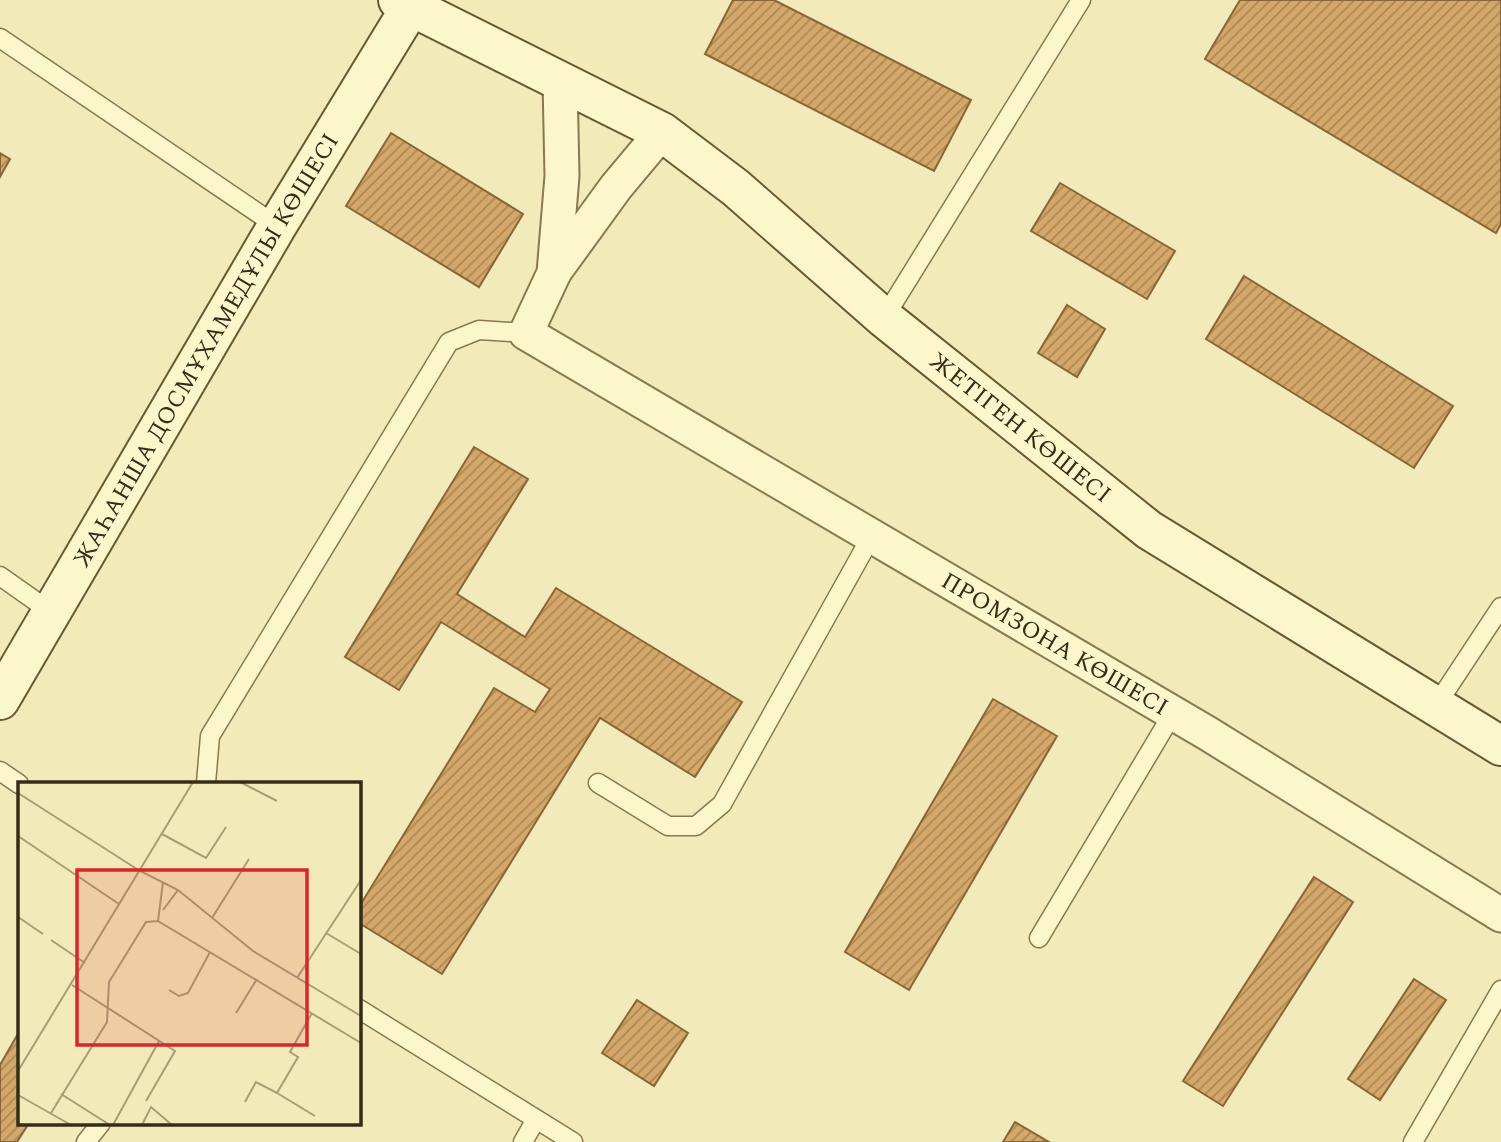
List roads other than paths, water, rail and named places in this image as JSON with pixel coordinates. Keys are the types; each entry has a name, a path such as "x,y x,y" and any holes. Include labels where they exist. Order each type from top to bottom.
{"street":[{"name":"ЖЕТІГЕН КӨШЕСІ","path":"408,3 662,132 736,188 884,318 1149,530 1435,708 1501,746"},
{"name":"ЖАҺАНША ДОСМҰХАМЕДҰЛЫ КӨШЕСІ","path":"0,700 408,3"},
{"path":"554,273 562,176 560,81"},
{"path":"526,333 554,273 616,187 662,132"},
{"name":"ПРОМЗОНА КӨШЕСІ","path":"526,333 1172,713 1501,915"}],"lane":[{"path":"884,318 1081,0"},
{"path":"0,38 277,226"},
{"path":"206,782 210,736 449,342 479,330 526,333"},
{"path":"598,783 668,826 696,826 722,804 871,537"},
{"path":"0,576 51,612"},
{"path":"1435,708 1501,607"},
{"path":"1039,938 1172,713"},
{"path":"0,771 18,783"},
{"path":"1413,1142 1501,990"},
{"path":"360,1010 573,1142"},
{"path":"523,1142 536,1121"},
{"path":"86,1142 100,1124"}]}
